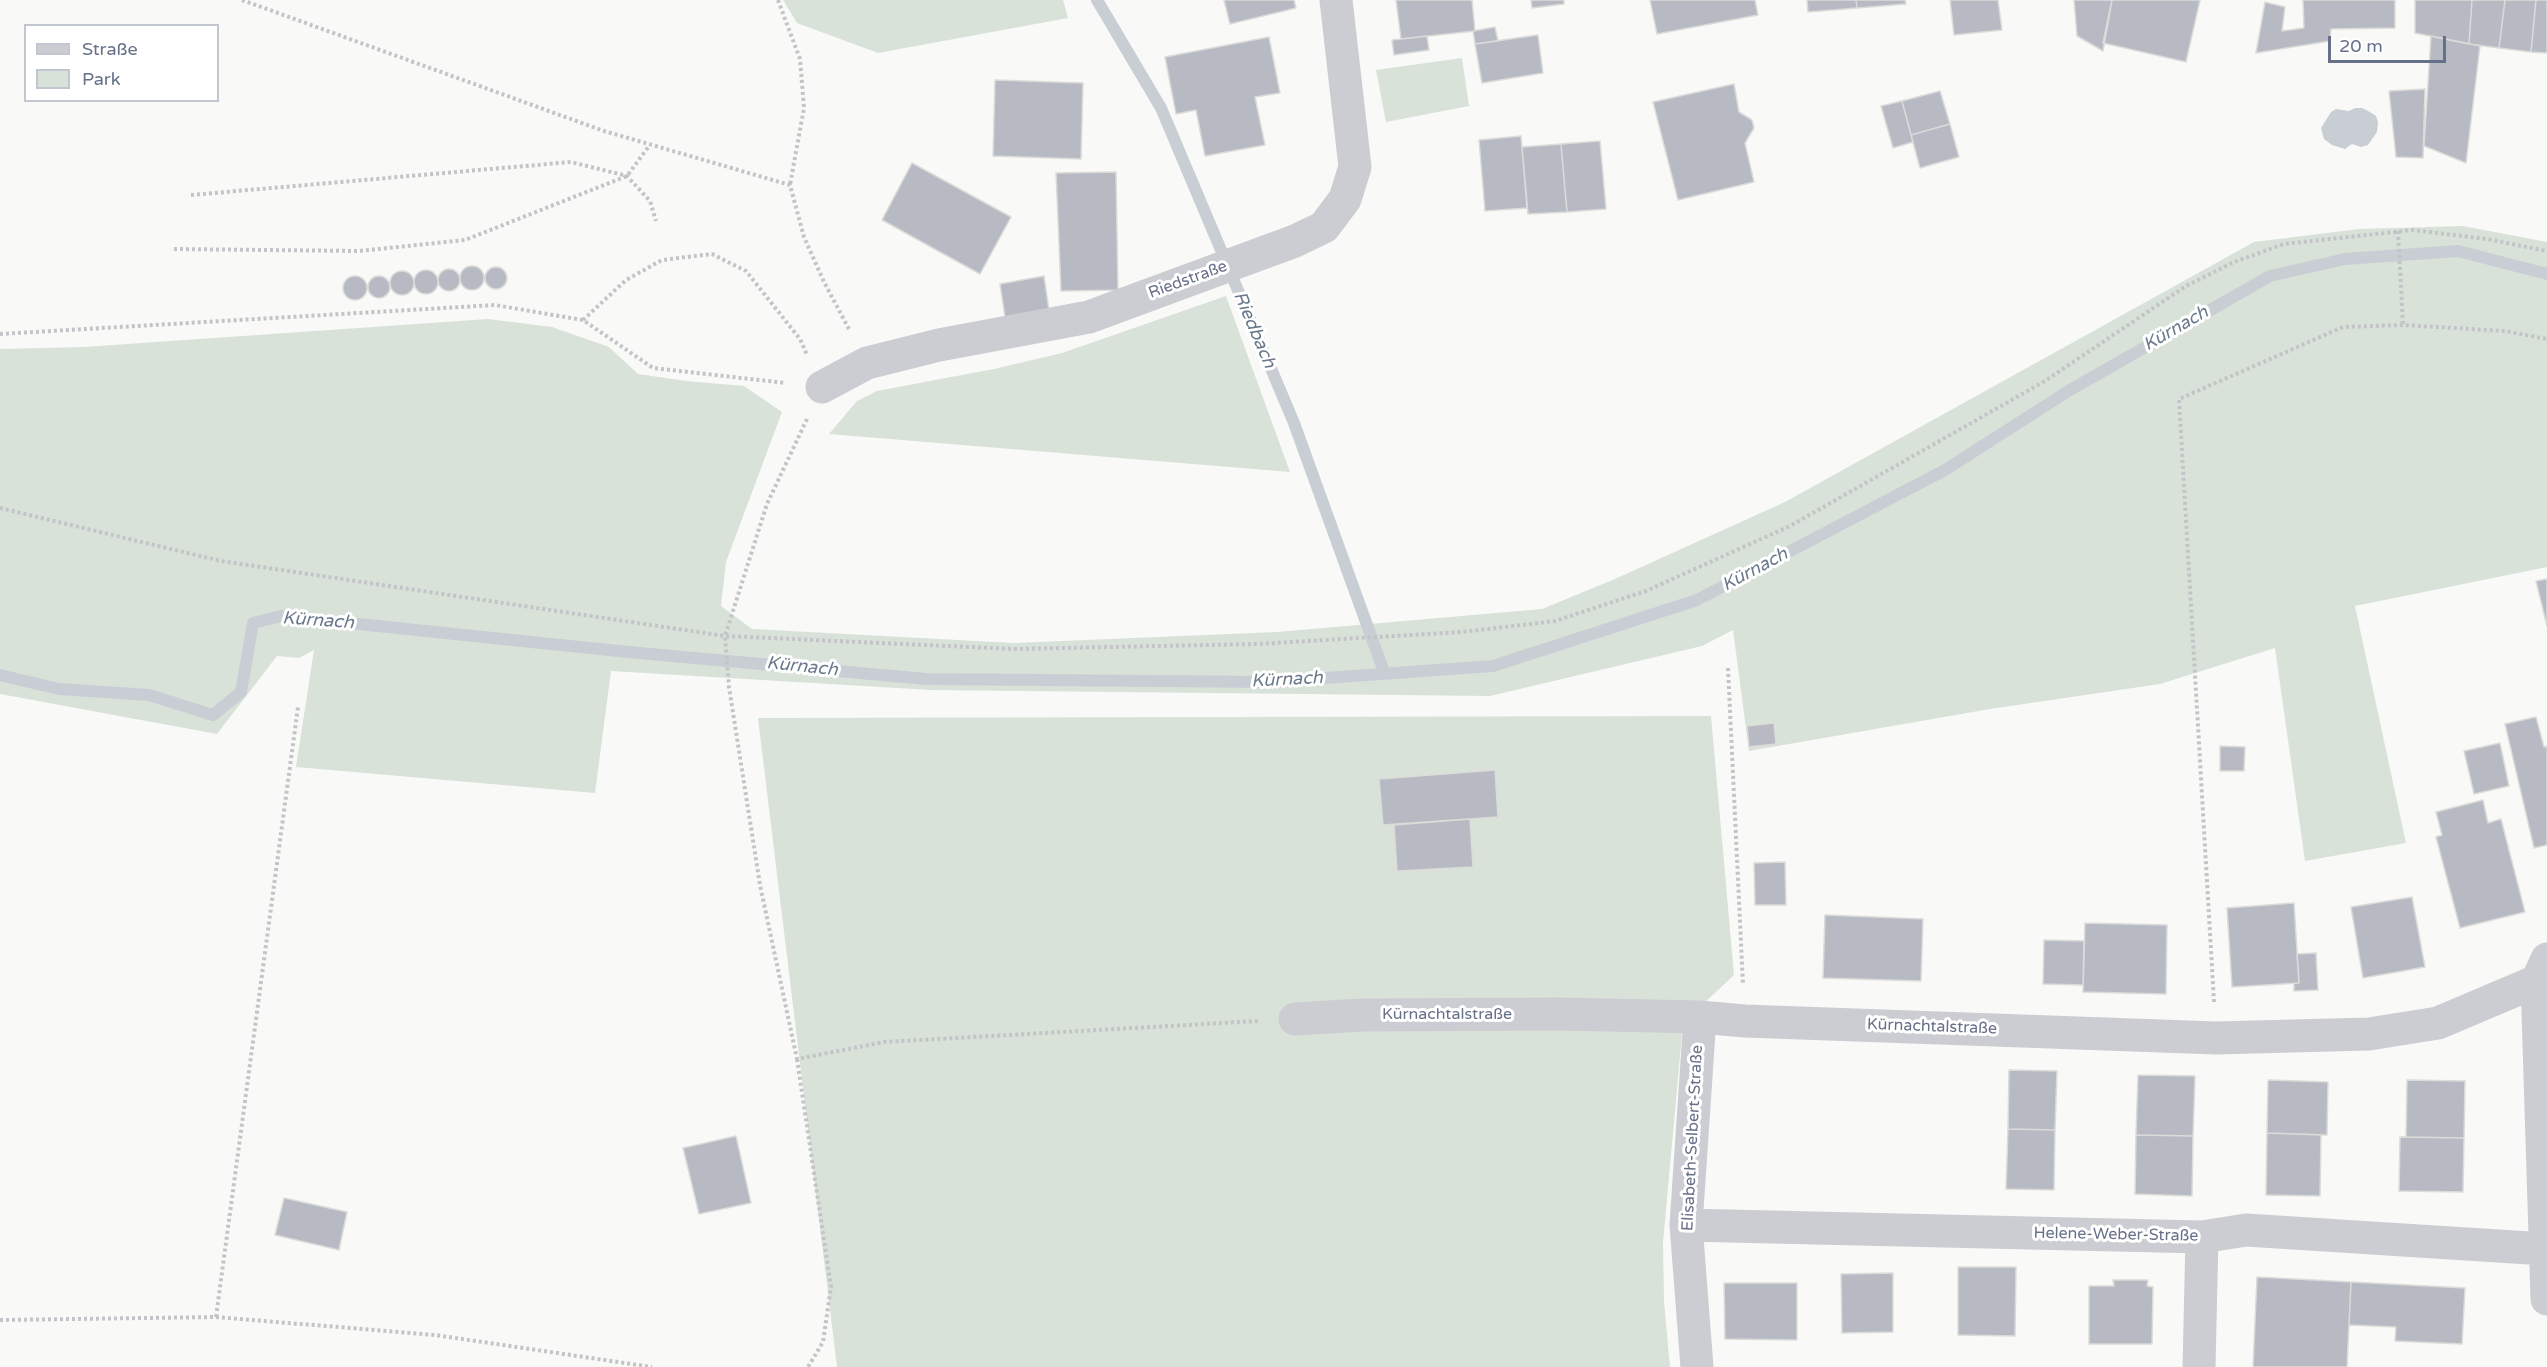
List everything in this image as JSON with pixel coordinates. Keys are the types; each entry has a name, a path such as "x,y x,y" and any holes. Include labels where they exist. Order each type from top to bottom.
{"street":[{"name":"Riedstraße","path":"822,387 867,363 939,345 1089,316 1295,242 1324,227 1345,199 1355,167 1336,0"},
{"name":"Kürnachtalstraße","path":"1295,1018 1362,1015 1700,1017 1745,1021 2216,1038 2369,1034 2438,1023 2542,970"},
{"path":"2542,970 2547,1299"},
{"name":"Elisabeth-Selbert-Straße","path":"1697,1367 1686,1225 1700,1017"},
{"name":"Helene-Weber-Straße","path":"1686,1225 2202,1237 2246,1230 2545,1249"},
{"path":"2199,1367 2202,1237"}],"path":[{"path":"242,0 532,107 649,146 790,186"},
{"path":"778,0 801,59 804,108 790,186 804,237 824,282 867,363"},
{"path":"174,249 359,251 465,240 627,176 649,146"},
{"path":"191,195 571,162 627,176 650,201 656,221"},
{"path":"0,508 221,561 724,636 1014,649 1257,644 1462,632 1555,621 1646,591 1800,520 2045,381 2186,286 2234,262 2284,244 2413,230 2487,239 2547,251"},
{"path":"2397,231 2403,325"},
{"path":"583,320 626,280 662,260 712,254 746,271 800,339 822,387 767,504 724,636 729,687 760,885 797,1059 831,1287 823,1342 808,1367"},
{"path":"0,334 495,305 583,320 653,368 822,387"},
{"path":"2216,1038 2179,399 2343,327 2403,325 2505,331 2547,339"},
{"path":"1728,668 1745,1021"},
{"path":"216,1317 298,707"},
{"path":"797,1059 884,1042 1295,1018"},
{"path":"0,1320 216,1317 435,1335 652,1367"}],"green space":[{"path":"783,0 1063,0 1068,18 878,53 797,23"},
{"path":"1462,58 1469,106 1386,122 1376,70"},
{"path":"2463,226 2547,242 2547,567 2355,606 2406,843 2305,861 2275,648 2160,684 1990,709 1749,751 1733,630 1702,646 1490,696 931,690 611,671 595,793 296,767 314,650 299,658 277,656 217,734 0,694 0,349 84,347 488,319 552,327 609,347 638,374 744,386 782,412 726,562 721,606 752,629 1014,643 1277,632 1542,609 1615,579 1785,502 2254,242 2359,229"},
{"path":"1226,296 1290,472 829,434 857,401 877,391 994,369 1062,353"},
{"path":"1711,716 1734,975 1683,1023 1663,1243 1664,1301 1670,1367 837,1367 758,718"}],"shaded area":[{"path":"2362,108 2376,116 2377,132 2368,145 2361,147 2352,144 2345,149 2332,145 2324,139 2321,128 2331,112 2336,109 2349,111"}],"building":[{"path":"1224,0 1294,0 1296,8 1230,24"},
{"path":"1396,0 1472,0 1475,31 1401,39"},
{"path":"1531,0 1564,0 1564,4 1532,8"},
{"path":"1650,0 1755,0 1758,15 1657,34"},
{"path":"1807,0 1856,0 1857,8 1808,12"},
{"path":"1856,0 1905,0 1906,4 1857,8"},
{"path":"1950,0 1998,0 2002,30 1954,35"},
{"path":"2074,0 2112,0 2103,51 2077,36"},
{"path":"2112,0 2200,0 2186,62 2103,43"},
{"path":"2303,0 2395,0 2395,28 2331,29 2330,41 2256,53 2265,2 2285,7 2282,31 2304,28"},
{"path":"2415,0 2472,0 2469,44 2415,33"},
{"path":"2472,0 2505,0 2499,48 2469,44"},
{"path":"2505,0 2536,0 2531,52 2499,48"},
{"path":"2536,0 2547,0 2547,53 2531,52"},
{"path":"1495,27 1498,41 1475,44 1473,31"},
{"path":"1538,35 1543,73 1482,83 1475,44"},
{"path":"1427,36 1429,50 1394,55 1392,40"},
{"path":"2431,36 2480,46 2466,163 2424,146"},
{"path":"1269,37 1280,93 1255,97 1265,145 1205,156 1196,110 1176,114 1165,57"},
{"path":"995,80 1083,83 1081,159 993,156"},
{"path":"1734,84 1739,112 1752,120 1754,128 1745,143 1754,182 1678,200 1653,102"},
{"path":"2425,89 2423,158 2396,157 2389,91"},
{"path":"1940,91 1950,124 1911,135 1902,101"},
{"path":"1902,101 1913,142 1893,148 1881,106"},
{"path":"1950,124 1959,157 1920,168 1911,135"},
{"path":"1521,136 1527,208 1485,211 1479,140"},
{"path":"1600,141 1606,209 1567,212 1561,144"},
{"path":"1561,144 1567,212 1528,214 1522,147"},
{"path":"912,163 1011,217 980,274 882,220"},
{"path":"1116,172 1118,290 1061,291 1056,173"},
{"path":"472,266 480,270 484,278 480,286 472,290 464,286 460,278 464,270"},
{"path":"492,267 500,267 507,274 507,282 500,289 492,289 485,282 485,274"},
{"path":"445,269 453,269 460,276 460,284 453,291 445,291 438,284 438,276"},
{"path":"426,270 434,274 438,282 434,290 426,294 418,290 414,282 418,274"},
{"path":"402,271 410,275 414,283 410,291 402,295 394,291 390,283 394,275"},
{"path":"355,276 363,280 367,288 363,296 355,300 347,296 343,288 347,280"},
{"path":"375,276 383,276 390,283 390,291 383,298 375,298 368,291 368,283"},
{"path":"1044,276 1049,310 1005,317 1000,284"},
{"path":"2547,579 2547,626 2536,581"},
{"path":"2536,717 2544,747 2547,746 2547,845 2534,848 2505,724"},
{"path":"1774,723 1776,744 1749,747 1747,726"},
{"path":"2500,743 2509,786 2474,794 2464,751"},
{"path":"2220,746 2245,747 2244,771 2220,771"},
{"path":"1495,770 1498,817 1383,825 1379,779"},
{"path":"2483,800 2488,823 2501,819 2525,912 2460,928 2436,837 2442,835 2436,812"},
{"path":"1470,819 1473,867 1397,871 1394,825"},
{"path":"1785,862 1786,905 1755,905 1754,863"},
{"path":"2412,897 2425,967 2363,978 2351,907"},
{"path":"2294,903 2299,983 2232,987 2227,908"},
{"path":"1825,915 1923,919 1921,981 1823,978"},
{"path":"2085,923 2167,925 2166,994 2083,992"},
{"path":"2044,940 2084,941 2083,985 2043,984"},
{"path":"2316,953 2318,990 2294,991 2294,983 2299,983 2297,954"},
{"path":"2009,1070 2057,1071 2055,1130 2008,1129"},
{"path":"2138,1075 2195,1076 2193,1136 2136,1135"},
{"path":"2268,1080 2328,1082 2327,1135 2267,1133"},
{"path":"2407,1080 2465,1081 2464,1138 2406,1137"},
{"path":"2008,1129 2055,1130 2054,1190 2006,1189"},
{"path":"2267,1133 2321,1135 2320,1196 2266,1195"},
{"path":"2136,1135 2193,1136 2192,1196 2135,1194"},
{"path":"736,1136 751,1203 699,1214 683,1148"},
{"path":"2400,1137 2464,1138 2463,1192 2399,1191"},
{"path":"284,1198 347,1212 339,1250 275,1235"},
{"path":"1958,1267 2016,1267 2015,1336 1958,1335"},
{"path":"1893,1273 1893,1332 1842,1333 1841,1274"},
{"path":"2257,1277 2351,1282 2347,1367 2253,1367"},
{"path":"2113,1280 2148,1280 2147,1286 2153,1287 2152,1344 2089,1344 2089,1286 2114,1286"},
{"path":"2351,1282 2465,1288 2462,1344 2395,1341 2396,1327 2349,1325"},
{"path":"1724,1283 1797,1283 1797,1340 1725,1339"}],"waterway":[{"name":"Riedbach","path":"1097,0 1161,108 1294,423 1384,672"},
{"name":"Kürnach","path":"0,675 59,689 149,695 213,715 241,692 253,623 281,616 628,652 926,679 1269,682 1493,666 1697,600 1945,470 2070,390 2270,276 2345,259 2458,251 2547,274"}]}
